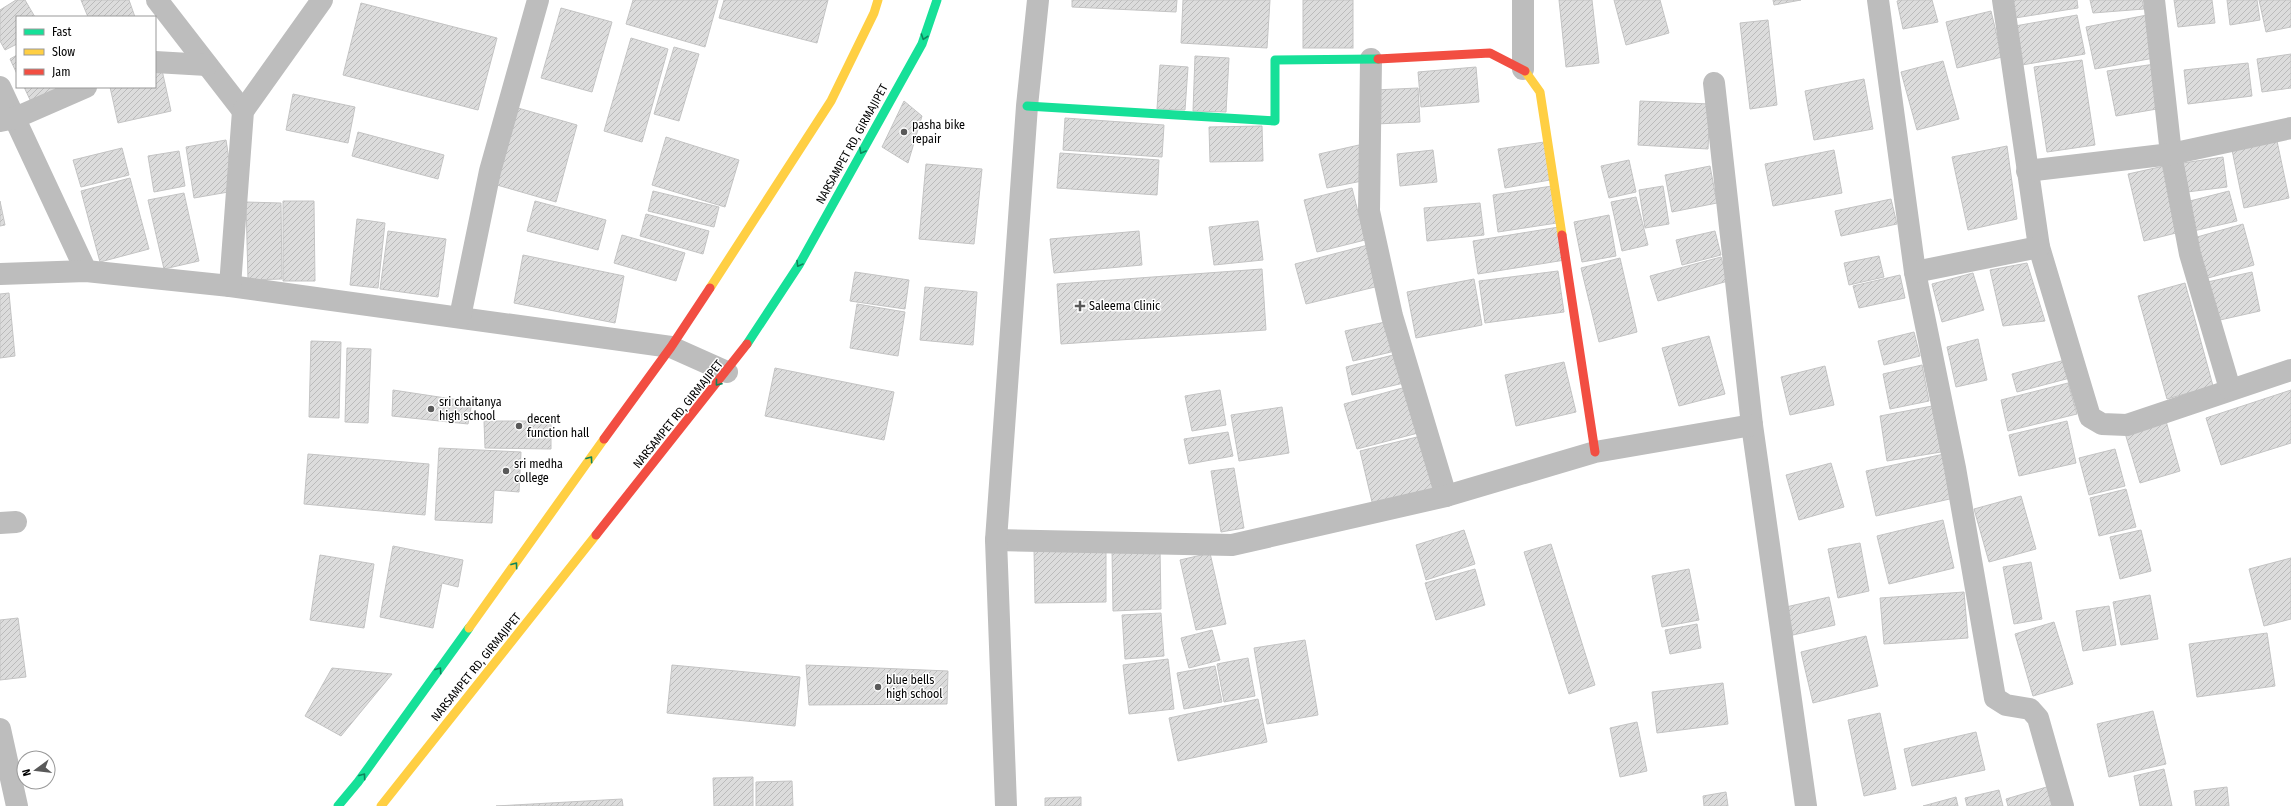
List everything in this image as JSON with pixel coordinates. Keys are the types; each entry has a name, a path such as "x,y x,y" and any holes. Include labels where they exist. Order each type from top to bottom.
{"main road":[{"name":"NARSAMPET RD, GIRMAJIPET","path":"338,806 358,782 671,346 831,101 874,13 878,0"},
{"name":"NARSAMPET RD, GIRMAJIPET","path":"381,806 727,372 803,258 922,44 937,0"},
{"path":"1027,106 1275,121 1275,60 1371,59 1490,53 1522,69 1540,92 1595,452"}],"street":[{"path":"157,0 243,111"},
{"path":"230,286 243,111 322,0"},
{"path":"460,318 490,171 538,0"},
{"path":"1006,806 996,540 1027,106 1038,0"},
{"path":"1522,69 1523,0"},
{"path":"1878,0 1915,272 1956,468 1995,698 2006,705 2030,709 2038,718 2063,806"},
{"path":"2002,0 2039,247 2090,417 2102,424 2127,425 2230,389 2291,370"},
{"path":"2154,0 2171,154 2190,254 2230,389"},
{"path":"1371,59 1369,211 1392,316 1446,496"},
{"path":"156,62 207,64"},
{"path":"1714,83 1752,425 1806,806"},
{"path":"0,87 7,120 86,271"},
{"path":"7,120 84,88"},
{"path":"2027,171 2171,154 2291,128"},
{"path":"1915,272 2039,247"},
{"path":"0,274 86,271 230,286 671,346 727,372"},
{"path":"996,540 1232,544 1446,496 1595,452 1752,425"},
{"path":"0,729 16,806"}],"building":[{"path":"16,0 25,0 34,16 16,16 16,44 5,50 0,41 0,10"},
{"path":"81,0 129,0 135,16 88,16"},
{"path":"633,0 718,0 705,47 626,24"},
{"path":"724,0 828,0 817,43 719,18"},
{"path":"1072,0 1177,0 1176,12 1072,7"},
{"path":"1183,0 1270,0 1267,48 1181,43"},
{"path":"1303,0 1353,0 1353,48 1303,48"},
{"path":"1559,0 1592,0 1599,63 1566,67"},
{"path":"1614,0 1660,0 1669,33 1626,45"},
{"path":"1773,0 1801,0 1774,5"},
{"path":"1932,0 1938,22 1903,29 1897,1"},
{"path":"2012,0 2077,0 2078,8 2015,18"},
{"path":"2090,0 2142,0 2144,9 2093,13"},
{"path":"2174,0 2212,0 2215,23 2178,27"},
{"path":"2227,0 2257,0 2260,20 2230,25"},
{"path":"2259,0 2291,0 2291,27 2266,32"},
{"path":"361,3 497,38 478,110 343,75"},
{"path":"561,8 612,22 592,92 541,78"},
{"path":"1991,11 2002,57 1957,68 1946,22"},
{"path":"2077,15 2085,54 2022,65 2015,26"},
{"path":"2147,15 2154,58 2095,69 2086,27"},
{"path":"1768,20 1777,105 1750,109 1740,23"},
{"path":"631,38 668,49 642,142 604,131"},
{"path":"674,47 699,54 679,121 654,114"},
{"path":"2291,54 2291,88 2262,92 2257,59"},
{"path":"16,56 16,72 10,59"},
{"path":"1195,56 1229,58 1226,112 1193,111"},
{"path":"2082,60 2095,145 2047,152 2034,67"},
{"path":"1943,61 1959,119 1917,130 1901,72"},
{"path":"2248,63 2252,96 2188,104 2184,70"},
{"path":"2155,64 2157,109 2116,116 2107,71"},
{"path":"1160,65 1188,67 1185,110 1157,109"},
{"path":"1476,67 1479,102 1421,107 1418,72"},
{"path":"162,70 171,111 118,123 110,88 156,88 156,71"},
{"path":"1864,79 1873,129 1814,140 1805,91"},
{"path":"24,88 60,88 32,104"},
{"path":"1418,88 1420,122 1376,124 1374,90"},
{"path":"293,94 355,107 348,143 286,130"},
{"name":"pasha bike repair","path":"904,101 922,116 908,163 882,147"},
{"path":"1640,101 1710,104 1708,149 1638,145"},
{"path":"518,108 577,125 556,202 497,185"},
{"path":"1065,118 1164,125 1162,157 1063,150"},
{"path":"1262,126 1263,161 1210,162 1209,127"},
{"path":"358,132 444,155 438,179 352,156"},
{"path":"666,137 739,160 725,207 652,185"},
{"path":"226,140 234,191 194,198 186,147"},
{"path":"2277,141 2289,198 2244,208 2232,150"},
{"path":"1544,142 1550,180 1505,188 1498,149"},
{"path":"1359,145 1367,180 1327,188 1319,154"},
{"path":"2007,146 2017,219 1968,230 1952,157"},
{"path":"122,148 129,175 81,187 73,160"},
{"path":"1433,150 1437,182 1400,186 1397,154"},
{"path":"1834,150 1842,193 1773,206 1765,164"},
{"path":"179,151 185,186 154,192 148,156"},
{"path":"1060,153 1159,160 1157,195 1057,188"},
{"path":"2223,157 2227,187 2187,192 2183,163"},
{"path":"1629,160 1636,192 1609,198 1601,166"},
{"path":"926,164 982,169 974,244 919,239"},
{"path":"1710,166 1717,203 1672,212 1665,175"},
{"path":"2164,166 2180,232 2144,241 2128,174"},
{"path":"130,178 149,249 100,262 81,191"},
{"path":"1552,186 1557,223 1498,232 1493,195"},
{"path":"1663,186 1669,224 1645,228 1639,190"},
{"path":"1352,188 1365,240 1317,252 1304,200"},
{"path":"653,191 719,207 714,227 648,211"},
{"path":"2229,191 2237,221 2189,232 2182,203"},
{"path":"184,193 199,261 164,269 148,200"},
{"path":"1636,197 1648,245 1622,251 1611,202"},
{"path":"1891,199 1897,224 1841,236 1835,211"},
{"path":"0,201 5,225 0,226"},
{"path":"283,201 314,201 315,281 283,281"},
{"path":"535,201 606,220 598,250 527,231"},
{"path":"246,202 281,203 282,279 248,280"},
{"path":"1480,203 1484,235 1427,241 1424,208"},
{"path":"646,214 709,231 703,254 640,236"},
{"path":"1609,215 1616,256 1582,262 1574,222"},
{"path":"357,219 385,223 378,288 350,285"},
{"path":"1258,221 1263,260 1214,265 1209,227"},
{"path":"2243,224 2254,265 2201,280 2190,239"},
{"path":"1559,227 1565,260 1478,274 1473,241"},
{"path":"388,231 446,239 438,297 380,289"},
{"path":"1139,231 1142,265 1054,273 1050,239"},
{"path":"1715,231 1721,255 1682,265 1676,240"},
{"path":"622,235 685,253 676,281 614,263"},
{"path":"1368,245 1379,286 1306,304 1295,264"},
{"path":"523,255 624,276 615,323 514,303"},
{"path":"1879,256 1884,277 1849,285 1844,263"},
{"path":"1721,257 1728,281 1658,301 1650,276"},
{"path":"1620,258 1637,332 1599,342 1581,268"},
{"path":"2027,263 2045,321 2003,326 1990,270"},
{"path":"1262,269 1266,330 1061,344 1057,284"},
{"path":"1558,271 1564,312 1485,323 1479,281"},
{"path":"855,272 909,280 905,309 850,301"},
{"path":"2252,272 2260,311 2211,322 2203,283"},
{"path":"1973,273 1984,310 1942,322 1932,284"},
{"path":"1900,275 1905,298 1859,308 1853,286"},
{"path":"1474,279 1482,325 1416,338 1407,292"},
{"path":"2185,283 2213,386 2167,399 2138,296"},
{"path":"925,287 977,292 973,345 920,340"},
{"path":"9,293 15,356 0,358 0,294"},
{"path":"857,304 905,312 898,356 850,348"},
{"path":"1385,322 1391,352 1353,361 1345,331"},
{"path":"1914,332 1920,356 1884,365 1878,341"},
{"path":"1709,336 1725,394 1679,406 1662,348"},
{"path":"1978,339 1987,380 1956,387 1947,347"},
{"path":"311,341 341,342 339,418 309,417"},
{"path":"347,348 371,349 368,423 345,422"},
{"path":"1397,354 1404,383 1352,395 1346,367"},
{"path":"2065,360 2070,378 2017,392 2012,374"},
{"path":"1564,362 1576,412 1516,426 1505,375"},
{"path":"1922,365 1929,401 1890,409 1883,374"},
{"path":"1825,366 1834,405 1790,415 1781,377"},
{"path":"775,368 894,392 884,440 765,416"},
{"path":"2068,383 2077,414 2008,431 2001,400"},
{"path":"1406,387 1418,433 1357,449 1344,404"},
{"name":"sri chaitanya high school","path":"393,390 472,402 468,424 392,416"},
{"path":"1220,390 1226,425 1192,431 1185,396"},
{"path":"2291,390 2291,443 2221,465 2206,418"},
{"path":"1932,406 1941,452 1887,461 1880,416"},
{"path":"1282,407 1289,453 1239,461 1231,415"},
{"path":"484,421 551,421 551,449 485,448"},
{"path":"2067,421 2076,463 2019,476 2009,435"},
{"path":"2166,421 2180,471 2140,483 2125,433"},
{"path":"1228,432 1233,456 1189,464 1184,439"},
{"path":"1421,436 1434,492 1373,506 1360,451"},
{"path":"439,448 521,452 519,492 494,490 492,523 435,520"},
{"path":"2115,449 2125,486 2089,495 2079,458"},
{"path":"308,454 429,464 425,515 304,504"},
{"path":"1944,454 1954,498 1876,516 1866,471"},
{"path":"1831,463 1844,507 1799,520 1786,475"},
{"path":"1234,468 1244,528 1221,532 1211,471"},
{"path":"2126,489 2136,527 2099,536 2090,498"},
{"path":"2021,496 2036,549 1989,562 1974,509"},
{"path":"1943,520 1954,568 1889,584 1877,536"},
{"path":"1464,530 1475,564 1426,580 1416,545"},
{"path":"2141,530 2151,571 2120,579 2110,537"},
{"path":"1860,543 1869,591 1838,598 1828,549"},
{"path":"1551,544 1595,685 1569,694 1524,552"},
{"path":"393,546 463,560 458,587 442,583 433,628 380,617"},
{"path":"1034,549 1106,549 1106,602 1035,603"},
{"path":"1160,549 1161,609 1113,611 1112,550"},
{"path":"1210,553 1226,624 1196,630 1180,560"},
{"path":"320,555 374,564 364,628 310,620"},
{"path":"2291,558 2291,619 2264,626 2249,569"},
{"path":"2031,562 2042,619 2014,624 2003,567"},
{"path":"1475,569 1485,605 1436,620 1425,583"},
{"path":"1689,569 1699,620 1662,627 1652,576"},
{"path":"1964,592 1968,638 1884,644 1880,598"},
{"path":"2150,595 2158,639 2121,645 2113,602"},
{"path":"1829,597 1835,625 1793,635 1786,607"},
{"path":"2109,606 2116,645 2083,651 2076,611"},
{"path":"1161,613 1164,656 1125,659 1122,615"},
{"path":"18,618 26,677 0,680 0,620"},
{"path":"2054,622 2073,684 2033,696 2015,634"},
{"path":"1697,624 1701,648 1670,654 1665,630"},
{"path":"1212,630 1220,660 1189,668 1181,638"},
{"path":"2267,633 2275,686 2197,697 2189,644"},
{"path":"1866,636 1878,686 1813,703 1801,652"},
{"path":"1305,640 1318,715 1267,724 1254,648"},
{"path":"1248,658 1255,696 1224,702 1217,664"},
{"path":"1168,659 1174,709 1129,714 1123,665"},
{"path":"672,665 800,677 795,726 667,713"},
{"name":"blue bells high school","path":"806,665 948,671 947,704 809,705"},
{"path":"1215,666 1222,702 1184,709 1177,673"},
{"path":"332,668 392,674 341,736 305,716"},
{"path":"1723,683 1728,724 1657,733 1652,692"},
{"path":"1258,699 1267,742 1178,761 1169,718"},
{"path":"2153,711 2166,764 2109,777 2097,724"},
{"path":"1880,713 1896,789 1864,796 1848,720"},
{"path":"1637,722 1647,771 1620,777 1610,728"},
{"path":"1976,732 1985,770 1912,786 1904,749"},
{"path":"2164,769 2172,806 2140,806 2134,776"},
{"path":"753,777 753,806 714,806 713,778"},
{"path":"792,781 793,806 756,806 756,782"},
{"path":"2050,786 2055,806 2008,806 2006,799"},
{"path":"2227,787 2229,806 2196,806 2194,791"},
{"path":"1999,790 2003,806 1967,806 1965,798"},
{"path":"1726,792 1728,806 1704,806 1703,796"},
{"path":"1081,797 1081,806 1045,806 1045,798"},
{"path":"1956,797 1958,806 1923,806"},
{"path":"622,799 623,806 496,806"}],"traffic: fast":[{"path":"747,344 799,265 922,44 937,0"},
{"path":"1027,106 1275,121 1275,60 1378,59"},
{"path":"338,806 358,782 469,628"}],"traffic: slow":[{"path":"710,288 831,101 874,13 878,0"},
{"path":"1525,71 1540,92 1562,235"},
{"path":"469,628 604,439"},
{"path":"381,806 596,535"}],"traffic: jam":[{"path":"1378,59 1490,53 1525,71"},
{"path":"1562,235 1595,452"},
{"path":"604,439 671,347 710,288"},
{"path":"596,535 747,344"}],"place":[{"name":"pasha bike repair","path":"904,132"},
{"name":"Saleema Clinic","path":"1080,306"},
{"name":"sri chaitanya high school","path":"431,409"},
{"name":"decent function hall","path":"519,426"},
{"name":"sri medha college","path":"506,471"},
{"name":"blue bells high school","path":"878,687"}]}
